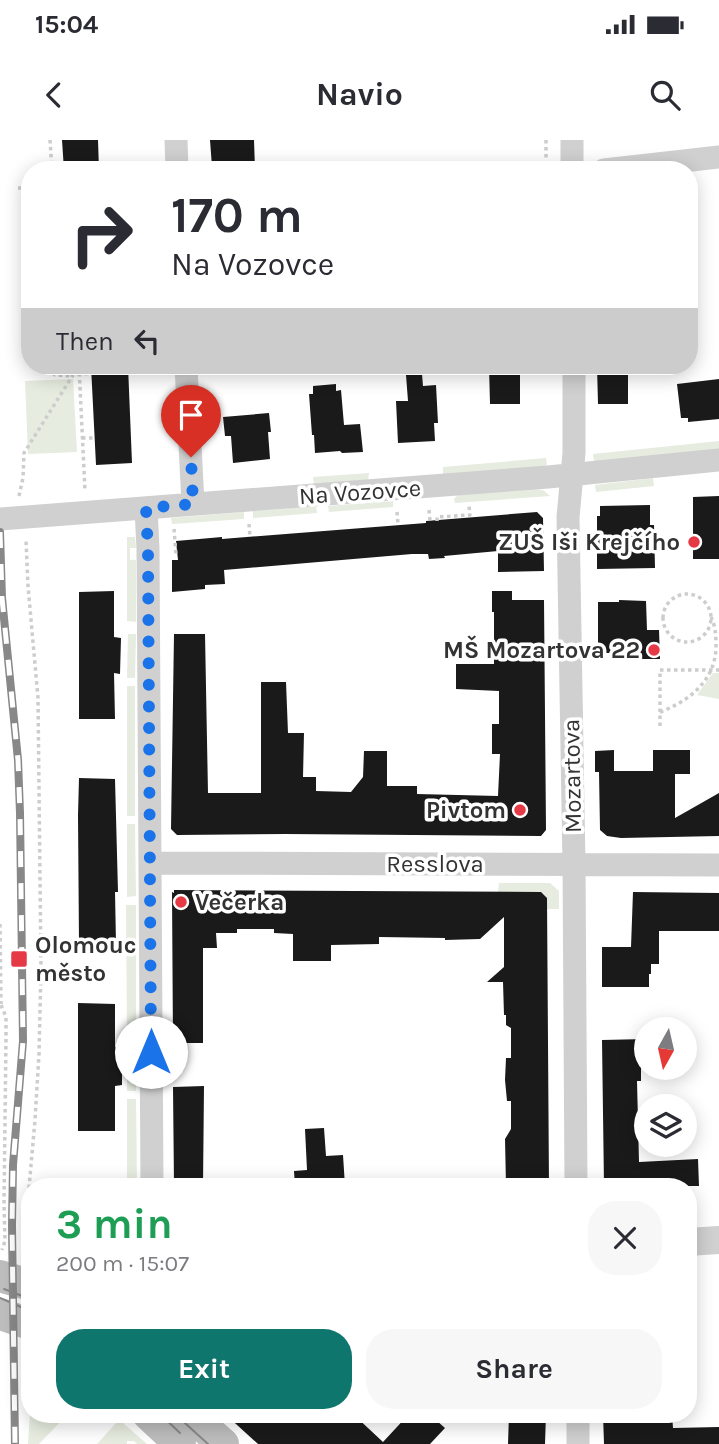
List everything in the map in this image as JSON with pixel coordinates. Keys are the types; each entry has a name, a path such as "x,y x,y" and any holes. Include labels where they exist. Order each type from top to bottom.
{"main road":[{"path":"0,1314 21,1321"},
{"path":"158,1423 180,1444"},
{"path":"199,1423 223,1444"}],"street":[{"path":"176,140 177,161"},
{"path":"572,140 572,161"},
{"path":"684,161 719,157"},
{"path":"187,375 200,504"},
{"name":"Mozartova","path":"574,375 574,453 568,517 576,1178"},
{"name":"Na Vozovce","path":"0,519 548,478 719,460"},
{"path":"135,509 148,550 152,1178"},
{"name":"Resslova","path":"150,863 719,865"},
{"path":"697,1241 719,1240"},
{"path":"578,1423 578,1444"}],"path":[{"path":"50,140 51,161"},
{"path":"546,140 547,161"},
{"path":"19,496 24,453 72,376 55,375"},
{"path":"79,375 85,494"},
{"path":"82,438 95,438"},
{"path":"437,521 437,517 470,515 469,506"},
{"path":"429,510 430,521"},
{"path":"397,512 398,525"},
{"path":"249,524 250,537"},
{"path":"174,529 177,555"},
{"path":"26,540 27,586 38,698 41,970 39,1068 29,1178"},
{"path":"660,712 674,707 699,689 711,670 716,647 715,624 706,604 700,598 692,595 676,597 664,609 664,626 674,639 682,642 690,642 705,634 711,618"},
{"path":"711,618 719,620"},
{"path":"660,726 660,670 719,670"},
{"path":"0,924 1,1005 6,1017 5,1241 14,1269"},
{"path":"14,1269 21,1244"}],"shaded area":[{"path":"73,379 77,452 28,454 25,381"},
{"path":"719,441 719,449 600,462 594,461 593,454"},
{"path":"546,458 547,466 443,475 443,467"},
{"path":"369,473 368,481 314,485 313,477"},
{"path":"653,478 654,486 596,492 595,485"},
{"path":"543,490 550,496 455,503 454,499 458,495"},
{"path":"393,501 393,507 329,512 328,506"},
{"path":"316,506 317,513 253,518 253,511"},
{"path":"244,512 244,519 172,524 171,518"},
{"path":"127,537 135,537 136,548 130,548 130,560 136,560 136,622 127,621"},
{"path":"128,634 136,634 135,678 127,678"},
{"path":"713,673 719,673 719,699 697,695"},
{"path":"127,686 135,686 135,816 127,816"},
{"path":"127,824 135,824 136,896 127,897"},
{"path":"499,883 550,883 559,891 559,909 547,909 498,892"},
{"path":"126,905 136,905 136,1034 127,1035"},
{"path":"127,1045 136,1045 136,1091 127,1091"},
{"path":"127,1099 136,1099 137,1178 127,1178"},
{"path":"29,1423 59,1423 39,1444 28,1444"},
{"path":"116,1423 123,1423 147,1444 127,1441 127,1444 97,1444"}],"building":[{"path":"62,140 98,140 99,161 63,161"},
{"path":"210,140 254,140 255,161 212,161"},
{"path":"91,375 128,375 132,463 96,465"},
{"path":"406,375 422,375 423,386 436,385 438,423 434,423 435,441 398,443 396,401 408,401"},
{"path":"489,375 520,375 520,404 490,404"},
{"path":"597,375 628,375 628,404 598,404"},
{"path":"719,379 719,419 688,422 688,418 681,418 677,384"},
{"path":"336,384 336,391 341,390 344,425 360,424 363,452 315,453 309,394 313,394 313,386"},
{"path":"269,413 270,459 233,463 231,436 225,436 223,417"},
{"path":"719,496 719,559 693,559 693,497"},
{"path":"650,505 650,525 654,525 655,568 597,569 597,516 600,516 600,506"},
{"path":"537,512 543,518 544,571 498,572 498,551 429,559 428,554 412,554 224,570 225,584 172,592 172,560 178,560 176,541"},
{"path":"114,591 114,637 121,638 120,674 114,673 115,719 79,719 79,592"},
{"path":"492,591 512,591 512,600 544,600 546,830 541,836 177,835 171,829 174,634 205,634 208,793 261,793 261,682 286,682 288,733 304,733 303,777 316,777 316,791 351,792 363,777 364,751 387,751 387,786 417,786 417,794 498,796 500,754 492,754 492,724 499,724 499,691 456,689 456,664 494,664"},
{"path":"646,601 647,630 659,630 660,659 619,659 619,653 598,653 598,602"},
{"path":"614,750 614,771 653,771 653,750 690,750 690,774 675,774 675,818 719,793 719,836 607,836 600,830 599,772 595,772 595,751"},
{"path":"79,778 115,779 118,892 115,892 116,944 79,944"},
{"path":"174,890 541,892 547,898 549,1178 506,1178 505,1139 511,1129 511,1101 507,1101 505,1080 506,1058 511,1058 511,1028 506,1025 504,1015 503,982 487,982 504,967 504,917 480,939 379,937 379,944 331,945 331,961 293,961 293,934 274,933 274,929 237,929 237,933 216,933 217,948 203,948 203,1043 173,1043 172,892 174,893"},
{"path":"633,892 719,893 719,931 659,931 659,964 651,964 649,987 602,987 602,947 631,947"},
{"path":"78,1003 115,1004 115,1047 122,1048 122,1085 115,1086 115,1131 78,1131"},
{"path":"634,1039 634,1080 641,1081 637,1081 637,1094 634,1094 634,1157 639,1157 639,1162 698,1159 699,1186 697,1178 604,1178 602,1040"},
{"path":"204,1086 203,1178 174,1178 173,1087"},
{"path":"324,1128 326,1156 343,1155 344,1178 294,1178 294,1171 307,1170 305,1129"},
{"path":"235,1423 363,1423 383,1442 401,1423 439,1423 445,1428 430,1444 258,1444"},
{"path":"509,1423 546,1423 545,1444 508,1444"},
{"path":"603,1423 673,1423 673,1428 719,1427 719,1444 604,1444"}],"tram line":[{"path":"4,1289 21,1296"},
{"path":"0,1298 21,1307"},
{"path":"169,1423 180,1433"},
{"path":"185,1423 208,1444"}],"railway":[{"path":"0,532 2,598 18,760 20,813 23,1041 13,1165 15,1444"}],"place":[{"name":"ZUŠ Iši Krejčího","path":"694,542"},
{"name":"MŠ Mozartova 22","path":"654,650"},
{"name":"Pivtom","path":"520,810"},
{"name":"Večerka","path":"181,902"},
{"name":"Olomouc město","path":"19,959"}],"route":[{"path":"151,1052 146,508 193,504 191,457"}]}
